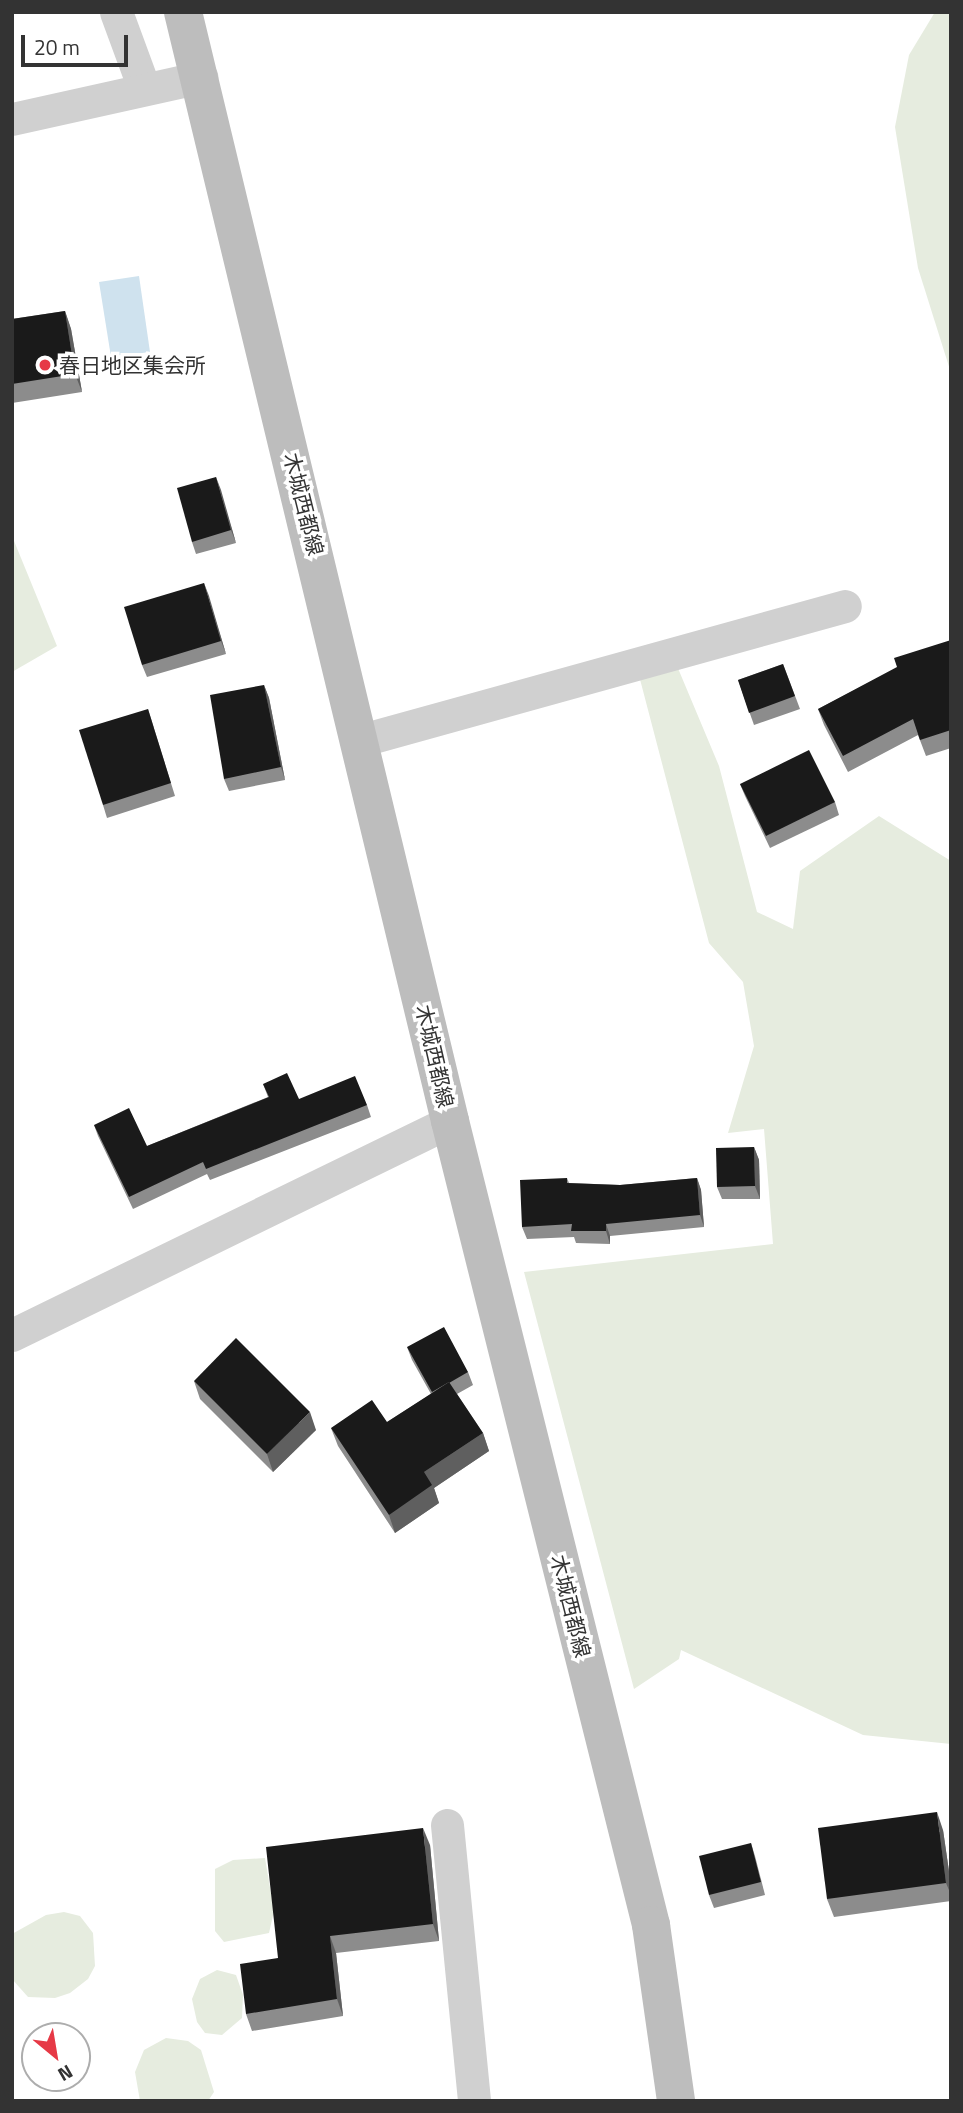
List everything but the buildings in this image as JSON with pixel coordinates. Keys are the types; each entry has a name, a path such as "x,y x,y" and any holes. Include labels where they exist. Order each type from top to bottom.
{"main road":[{"name":"木城西都線","path":"183,12 362,740 450,1121 651,1925 676,2101"}],"street":[{"path":"116,12 144,88"},
{"path":"12,119 201,77"},
{"path":"362,740 845,606"},
{"path":"12,1335 450,1121"},
{"path":"447,1825 474,2101"}],"shaded area":[{"path":"935,12 951,12 951,373 918,268 895,127 909,55"},
{"path":"12,536 57,646 12,672"},
{"path":"672,654 719,766 757,912 793,929 800,871 879,816 951,861 951,1744 863,1735 681,1650 679,1659 634,1689 524,1272 773,1244 764,1129 728,1133 754,1046 743,982 709,943 636,664"},
{"path":"265,1858 274,1911 269,1933 224,1942 215,1931 215,1869 233,1860"},
{"path":"64,1912 80,1916 93,1933 95,1966 88,1979 70,1993 55,1998 28,1997 12,1979 12,1934 46,1915"},
{"path":"217,1970 236,1975 243,1995 242,2018 222,2035 205,2033 197,2022 192,1999 200,1979"},
{"path":"166,2038 188,2041 201,2050 214,2092 208,2101 140,2101 135,2072 144,2050"}],"water":[{"path":"139,276 150,352 111,357 99,282"}],"place":[{"name":"春日地区集会所","path":"45,365"}]}
